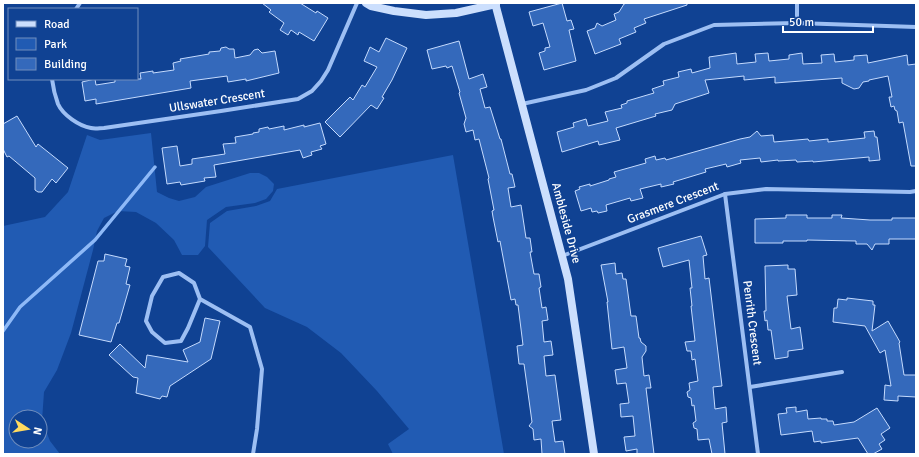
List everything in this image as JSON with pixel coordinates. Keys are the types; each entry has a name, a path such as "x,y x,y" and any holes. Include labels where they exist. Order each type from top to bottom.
{"street":[{"name":"Ullswater Crescent","path":"52,80 59,105 66,115 91,129 221,112 298,99 312,91 328,70 357,3"},
{"path":"366,3 371,6 394,11 426,15 456,13 495,4"},
{"path":"797,3 797,23"},
{"name":"Ambleside Drive","path":"495,4 568,279 594,454"},
{"path":"522,104 586,90 616,78 664,44 714,24 797,23 916,27"},
{"name":"Grasmere Crescent","path":"562,256 725,194 766,189 916,191"},
{"name":"Penrith Crescent","path":"725,194 758,454"},
{"path":"200,299 181,341 165,343 152,332 146,321 152,296 163,277 179,273 194,283 200,299 250,327 262,369 257,429 253,454"},
{"path":"750,386 842,372"}],"green space":[{"path":"151,133 157,192 169,198 179,201 195,197 206,187 250,173 259,173 267,177 274,184 273,191 266,199 255,203 226,207 207,220 205,246 198,255 182,255 174,240 156,223 136,212 118,211 104,218 97,231 71,333 57,370 44,392 43,409 8,409 8,449 48,449 48,436 60,454 3,454 3,226 45,217 68,192 87,135 100,140"},
{"path":"453,155 504,454 393,454 388,444 409,429 377,391 341,353 307,327 265,308 208,247 210,223 227,211 256,206 270,201 277,189"}],"building":[{"path":"262,3 300,3 316,13 317,11 328,18 314,41 299,32 298,35 291,30 288,35 280,30 284,23 269,12 271,10"},
{"path":"562,3 567,21 571,20 574,29 569,30 576,61 544,70 539,53 545,51 545,48 550,47 543,23 533,26 529,12"},
{"path":"687,3 687,5 644,19 646,23 634,28 636,32 619,39 621,44 595,54 587,31 595,28 597,23 602,26 616,20 614,14 619,12 624,4"},
{"path":"386,38 407,48 382,97 384,98 377,109 371,105 340,137 325,122 350,97 353,100 362,85 365,87 377,67 364,61 370,47 379,52"},
{"path":"459,41 469,79 483,74 487,87 480,89 485,108 490,107 515,187 508,188 511,207 521,205 526,238 530,238 532,252 530,252 534,274 539,274 541,287 539,288 542,308 546,307 548,320 542,321 544,342 551,341 553,355 544,356 546,376 555,375 561,420 552,421 555,442 563,441 565,454 542,454 541,439 534,440 533,429 529,426 532,422 524,364 519,364 517,346 523,345 518,305 516,305 515,299 511,300 500,241 498,242 493,217 492,211 494,210 489,178 479,139 475,140 473,130 466,132 464,124 466,118 452,66 447,68 446,66 432,69 427,50"},
{"path":"226,47 229,49 234,49 235,58 250,55 254,50 258,49 262,53 275,51 279,73 246,81 246,79 228,82 227,76 190,81 191,88 96,104 96,99 85,101 82,82 95,80 96,85 115,82 115,80 138,80 141,79 140,73 174,70 173,63 181,61 180,59 209,54 209,52 220,51 221,48"},
{"path":"736,53 737,64 756,62 755,54 768,53 769,61 789,59 789,55 802,53 803,64 822,63 821,55 834,54 835,62 854,60 854,56 867,55 868,63 907,55 908,65 916,64 916,166 911,166 903,122 899,123 897,111 895,110 894,106 891,107 889,97 892,97 888,76 863,82 859,88 854,89 842,83 842,78 775,83 775,77 744,80 744,76 705,80 709,93 675,104 672,110 655,114 656,116 616,128 620,140 599,145 598,141 562,152 557,132 574,127 573,123 586,119 588,126 608,121 605,112 622,108 621,105 627,103 627,101 654,93 652,89 664,85 663,81 679,77 678,72 691,69 692,73 710,68 709,57"},
{"path":"17,116 36,147 38,144 68,168 56,183 52,179 42,192 35,190 35,178 9,156 7,157 3,149 3,124"},
{"path":"320,123 326,144 320,146 322,149 311,152 312,155 303,158 300,150 214,165 216,177 204,178 205,181 181,185 180,182 167,184 162,148 177,146 180,166 192,164 192,159 225,154 223,144 236,143 235,137 259,132 259,129 284,126 284,130"},
{"path":"757,131 761,136 773,135 774,142 828,139 828,142 865,138 864,132 874,131 875,137 877,137 880,160 869,161 869,157 813,162 778,160 761,162 760,158 740,160 741,163 727,167 726,164 705,169 706,172 673,182 674,184 661,187 661,184 640,189 643,198 631,201 630,198 606,205 607,211 598,213 597,211 592,212 591,208 581,211 575,191 580,189 579,187 590,184 590,186 609,180 616,177 614,172 646,163 645,159 655,156 656,160 665,158 666,160 750,137"},
{"path":"786,215 807,215 807,218 832,218 832,215 842,215 841,218 870,220 916,218 916,239 889,239 889,244 875,244 872,250 867,244 856,244 856,241 807,240 783,241 783,243 755,243 755,219 786,218"},
{"path":"701,236 707,255 703,256 705,279 709,278 722,386 713,387 715,409 726,407 727,422 722,423 725,454 712,454 709,439 698,440 697,429 694,428 693,423 696,421 694,405 692,406 691,398 688,397 687,392 690,390 689,383 698,381 695,359 692,360 691,351 687,351 685,342 695,341 691,306 690,288 692,288 689,260 663,267 658,248"},
{"path":"105,254 127,259 125,266 130,267 126,284 130,285 119,323 117,323 111,342 79,335 98,261 104,261"},
{"path":"615,263 616,274 622,273 623,279 626,279 631,316 636,316 639,338 646,346 646,351 642,357 644,376 649,375 651,388 646,388 654,454 637,454 637,449 626,451 624,437 635,436 633,416 621,417 620,404 629,403 626,383 617,384 615,370 627,368 624,347 612,349 608,302 601,265"},
{"path":"788,265 788,269 795,269 797,295 787,296 791,329 800,327 803,349 788,351 788,357 775,359 771,330 768,330 767,320 765,321 765,266"},
{"path":"847,298 873,301 873,305 875,305 872,331 888,321 900,342 904,375 916,375 916,397 898,396 898,401 884,400 885,385 891,386 885,350 880,353 865,326 833,322 834,308 837,308 838,299 847,300"},
{"path":"205,318 220,321 211,359 170,386 167,397 162,396 160,399 136,393 138,378 133,377 109,355 120,344 145,368 147,355 188,362 183,350 200,342"},
{"path":"796,407 796,412 807,410 808,419 827,419 827,421 833,421 834,425 854,422 877,408 890,428 881,434 885,440 879,444 882,449 873,454 868,454 858,438 821,443 821,441 814,442 812,431 781,435 778,414 787,413 786,408"}],"waterway":[{"path":"3,331 20,307 95,240 155,167"}]}
